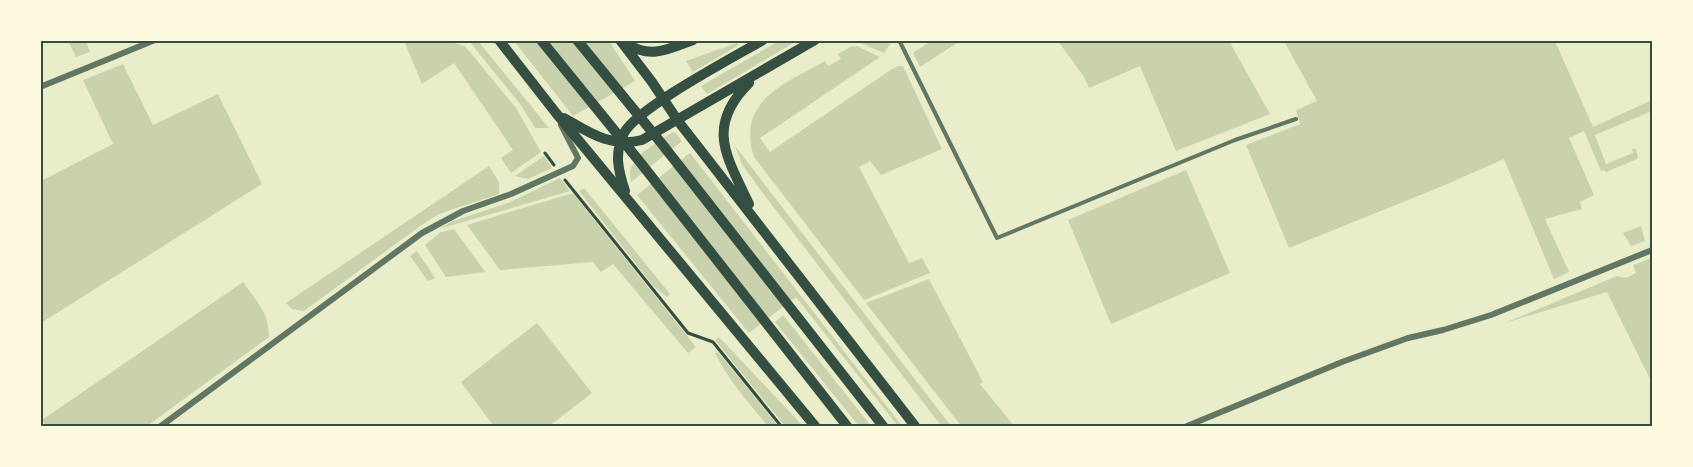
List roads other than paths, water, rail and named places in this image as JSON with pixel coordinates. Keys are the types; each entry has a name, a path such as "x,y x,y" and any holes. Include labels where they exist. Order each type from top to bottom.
{"main road":[{"path":"500,40 556,113 815,426"},
{"path":"541,40 847,426"},
{"path":"577,40 662,144 883,426"},
{"path":"620,40 638,51 656,52 693,40"},
{"path":"620,40 678,121 915,426"},
{"path":"627,197 617,168 620,144 629,125 664,99 763,40"},
{"path":"556,113 597,136 620,144 649,138 815,40"},
{"path":"758,223 724,149 723,130 728,110 740,91 759,72"}],"street":[{"path":"40,87 154,40"},
{"path":"161,426 422,233 463,211 512,194 573,166 578,158 556,113"},
{"path":"1187,426 1342,362 1408,338 1491,315 1653,250"}],"lane":[{"path":"899,40 996,238 1235,140 1296,119"}]}
